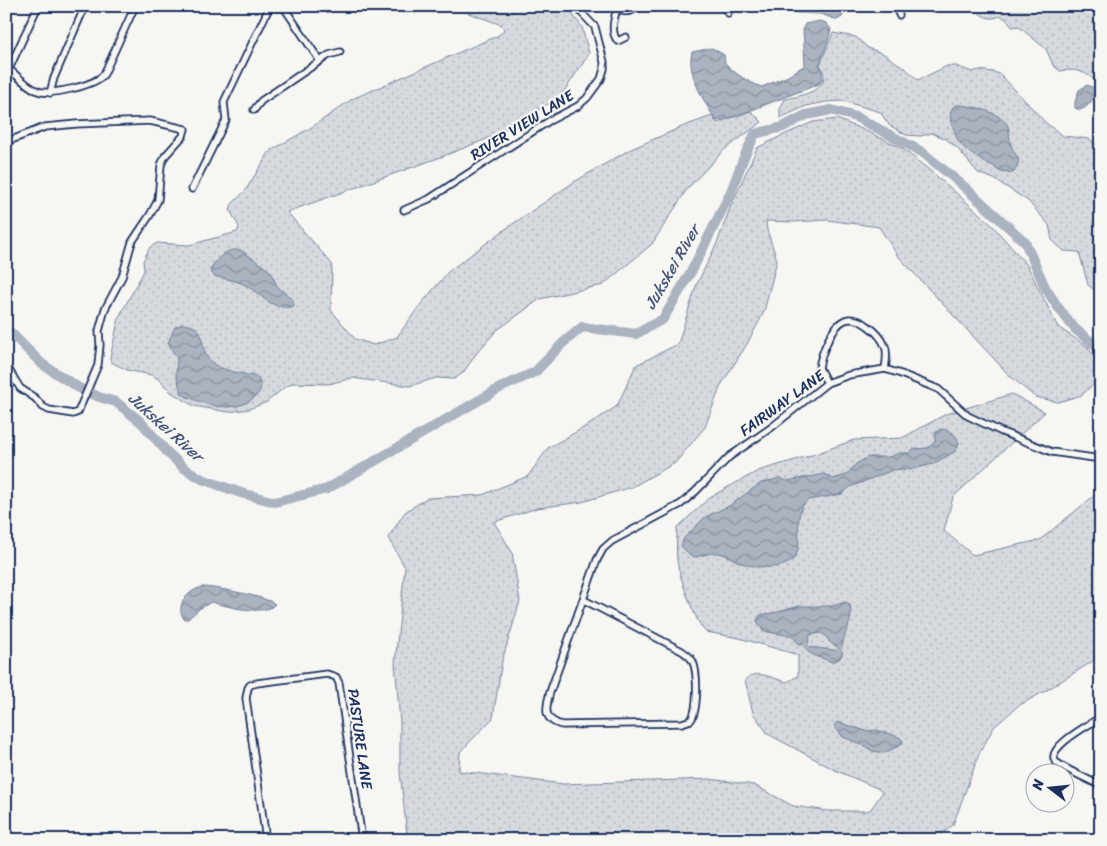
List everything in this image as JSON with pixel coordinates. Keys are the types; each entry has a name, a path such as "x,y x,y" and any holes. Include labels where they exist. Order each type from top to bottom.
{"street":[{"path":"38,6 8,68 35,90 50,93 100,79 132,7"},
{"path":"50,93 54,78 85,6"},
{"path":"192,189 226,120 224,102 270,6"},
{"path":"283,6 320,61"},
{"name":"RIVER VIEW LANE","path":"404,210 429,199 549,121 578,106 587,98 601,79 604,62 597,30 575,6"},
{"path":"626,37 618,41 615,38 613,28 616,7 630,12 639,6"},
{"path":"723,6 728,13"},
{"path":"897,6 899,15"},
{"path":"254,110 261,101 320,61 329,55 340,52"},
{"path":"6,142 45,127 76,124 150,121 185,129 183,136 165,156 161,165 159,197 150,215 132,242 122,277 105,309 99,331 98,364 81,407 75,414 44,407 20,388 6,365"},
{"path":"827,383 819,368 822,356 836,328 842,322 849,319 858,320 865,324 884,343 886,352 885,370"},
{"name":"FAIRWAY LANE","path":"584,600 689,656 693,662 696,676 696,707 690,720 682,723 568,725 558,724 551,720 547,711 547,703 597,560 607,546 616,539 681,504 695,492 724,460 772,427 827,383 849,375 885,370 901,374 938,389 968,416 1044,450 1101,459"},
{"name":"PASTURE LANE","path":"266,840 246,692 250,685 257,683 327,674 336,677 339,683 362,840"},
{"path":"1101,717 1059,745 1054,752 1054,757 1058,764 1101,786"}],"shaded area":[{"path":"449,6 566,6 582,27 589,54 561,96 497,135 287,212 332,264 331,310 355,339 374,345 397,337 420,305 449,271 574,182 629,150 712,116 717,123 751,111 762,122 724,150 687,189 652,244 603,285 540,299 496,331 476,354 463,373 454,379 436,378 410,386 352,378 329,384 293,383 267,402 249,409 228,412 194,406 171,392 157,378 127,370 111,362 110,358 119,317 144,271 143,261 150,247 157,243 189,245 237,232 239,227 230,210 232,204 245,191 270,151 312,127 352,99 499,35 504,30 502,25"},
{"path":"971,6 1101,6 1101,78 1093,79 1078,71 1060,71 1053,65 1046,49 1018,26 1012,27 1001,16 985,17"},
{"path":"833,33 856,37 868,48 884,54 906,69 918,80 947,66 956,66 972,72 979,70 1000,74 1046,123 1063,136 1090,139 1101,150 1101,295 1088,285 1079,252 1064,251 1052,240 1049,225 1028,201 994,179 978,173 958,149 946,139 932,133 921,136 906,135 889,125 880,112 843,101 806,106 780,118 780,109 785,99 800,96 820,86 824,73 820,65"},
{"path":"837,119 902,148 991,224 1027,265 1058,327 1088,347 1101,368 1101,377 1082,395 1058,402 1035,397 1010,376 898,256 879,227 827,220 766,221 777,260 764,312 747,344 721,385 705,427 675,463 632,487 582,502 537,508 494,522 512,552 520,601 502,661 493,718 460,752 459,771 563,784 709,779 754,785 793,806 829,811 867,811 871,809 882,793 879,789 835,770 768,734 753,713 745,680 754,675 759,675 787,682 798,676 798,655 739,638 706,632 697,620 681,576 677,560 677,528 710,497 758,471 854,440 902,438 946,414 1012,394 1045,412 953,497 944,531 973,555 1040,540 1101,490 1101,656 1018,706 994,727 979,754 953,825 934,840 416,840 407,834 400,772 400,722 395,663 405,567 388,538 405,512 427,498 482,495 528,476 548,448 617,406 636,365 678,344 696,286 717,243 730,208 757,148 813,122"}],"water":[{"path":"793,6 847,6 842,17 837,20 821,14 797,13"},
{"path":"820,21 826,23 831,29 819,65 822,70 822,80 819,84 736,116 716,121 702,97 694,78 691,61 692,52 712,48 724,55 725,63 738,74 751,83 762,87 788,76 805,65 803,28 805,24"},
{"path":"1087,85 1096,89 1093,99 1080,110 1075,108 1075,102 1079,90"},
{"path":"955,105 984,110 1005,121 1009,128 1011,145 1019,160 1013,173 997,170 994,166 975,156 959,142 950,118 950,112"},
{"path":"232,250 241,250 270,271 277,286 293,300 294,306 279,307 241,283 214,276 210,270 212,266 222,255"},
{"path":"182,324 191,325 200,332 206,355 214,364 226,370 258,377 261,388 255,397 238,406 229,407 209,405 182,394 176,375 177,358 168,343 175,327"},
{"path":"941,429 953,433 959,443 956,451 933,464 909,470 893,470 850,487 842,494 808,500 800,512 799,541 796,555 786,564 770,567 753,566 718,553 692,557 681,546 684,538 705,517 729,506 761,483 780,478 787,481 824,474 833,479 846,475 856,464 868,457 889,457 899,453 909,453 913,449 928,448 935,442 935,433"},
{"path":"202,587 241,593 262,598 275,604 263,610 254,610 235,608 211,602 199,609 188,619 184,619 181,609 184,599 192,591"},
{"path":"846,602 850,605 851,616 842,647 832,644 821,633 810,635 808,644 799,644 791,635 763,631 757,621 760,615 799,606 832,606"},
{"path":"805,648 842,651 842,655 839,659 832,662 810,653"},
{"path":"837,722 866,731 877,730 899,737 903,741 902,744 885,753 872,751 843,737 834,726"}],"waterway":[{"name":"Jukskei River","path":"6,328 42,364 79,388 116,402 141,422 184,468 202,479 241,493 275,502 327,489 500,388 535,372 563,343 582,327 636,334 663,319 692,270 730,194 755,134 783,127 806,115 831,110 856,117 922,152 960,183 1025,242 1045,287 1057,306 1075,329 1101,350"}]}
